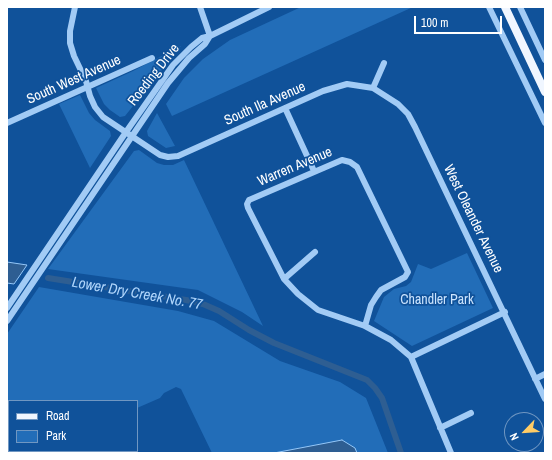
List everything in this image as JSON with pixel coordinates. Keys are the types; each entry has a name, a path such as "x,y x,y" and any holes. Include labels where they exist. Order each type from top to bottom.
{"main road":[{"path":"504,7 545,92"}],"street":[{"path":"75,7 70,31 70,44 88,87 90,96 98,112 103,117 132,136"},
{"path":"200,7 210,36 269,7"},
{"path":"489,7 545,124"},
{"path":"520,7 545,60"},
{"name":"Roeding Drive","path":"7,308 173,65 202,38 210,36"},
{"name":"Roeding Drive","path":"7,321 179,69 205,44 210,36"},
{"name":"South West Avenue","path":"7,123 152,58"},
{"path":"373,88 384,63"},
{"name":"South Ila Avenue","path":"132,136 160,155 168,157 178,156 323,91 348,84 373,88"},
{"name":"West Oleander Avenue","path":"373,88 398,104 412,120 505,312 545,399"},
{"path":"284,108 314,171"},
{"name":"Warren Avenue","path":"284,279 248,208 247,204 249,200 342,160 350,162 357,167 408,272 405,277 389,285 378,294 371,305 365,326"},
{"path":"315,252 284,279 298,294 318,310 365,326 391,340 411,357 451,453"},
{"path":"411,357 505,312"},
{"path":"536,379 545,374"},
{"path":"440,428 471,412"}],"green space":[{"path":"301,7 413,7 172,116 166,104 184,78 203,59 230,40"},
{"path":"181,46 125,116 120,117 104,104 96,88"},
{"path":"80,95 89,113 95,120 110,131 111,136 90,168 59,104"},
{"path":"157,113 175,146 166,148 148,136 147,131"},
{"path":"139,150 157,163 164,165 173,165 184,160 263,326 242,312 198,290 48,269 134,151"},
{"name":"Chandler Park","path":"467,253 493,308 412,346 374,321 384,297 394,289 406,286 411,282 418,264 431,269"},
{"path":"39,287 178,311 214,321 280,361 340,382 366,398 388,453 212,453 181,389 176,387 164,393 160,398 138,408 138,400 8,400 8,452 129,453 7,453 7,334"}],"shaded area":[{"path":"7,262 27,265 14,284 7,283"},
{"path":"342,440 355,448 357,453 274,453"}],"waterway":[{"name":"Lower Dry Creek No. 77","path":"48,278 203,304 219,311 249,330 274,343 367,380 382,398 401,453"}]}
